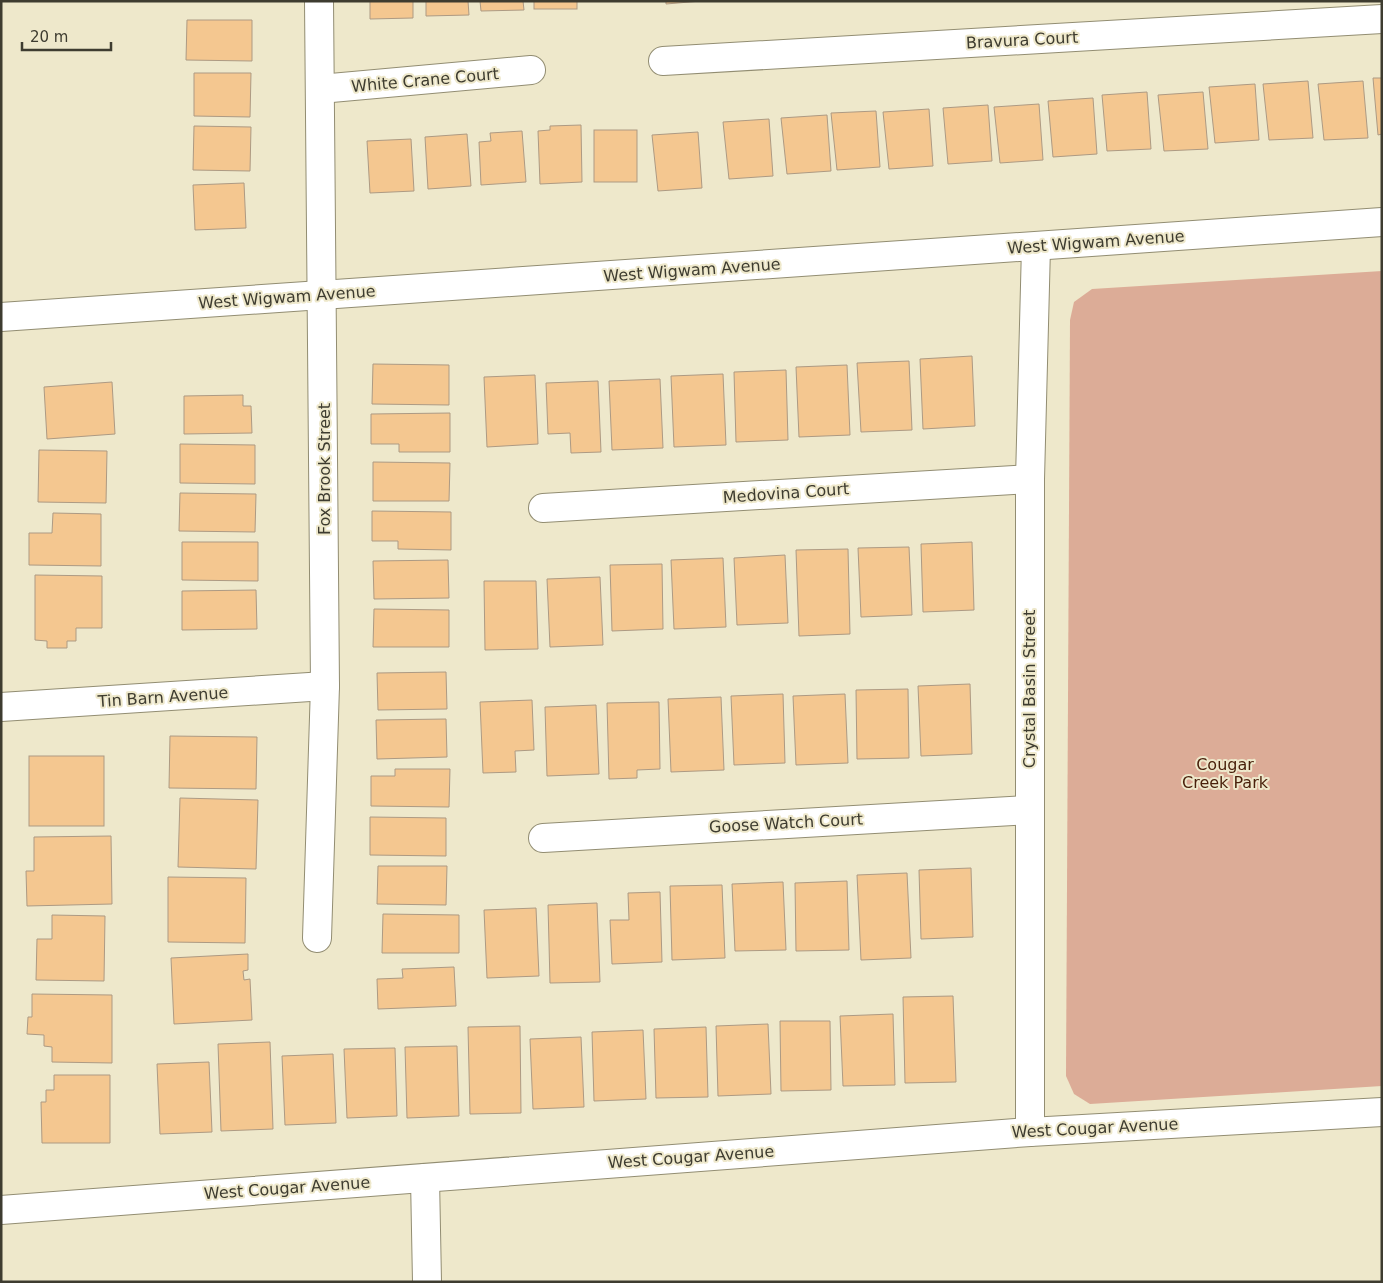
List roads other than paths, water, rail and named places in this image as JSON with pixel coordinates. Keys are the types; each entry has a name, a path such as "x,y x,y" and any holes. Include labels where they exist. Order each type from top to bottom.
{"street":[{"name":"Fox Brook Street","path":"317,938 324,686 323,295 319,180 320,1"},
{"name":"Bravura Court","path":"663,61 1382,19"},
{"name":"White Crane Court","path":"320,89 531,70"},
{"name":"West Wigwam Avenue","path":"1,317 1382,222"},
{"name":"Crystal Basin Street","path":"1030,1132 1030,479 1036,247"},
{"name":"Medovina Court","path":"543,508 1030,479"},
{"name":"Tin Barn Avenue","path":"1,707 324,686"},
{"name":"Goose Watch Court","path":"543,838 1029,810"},
{"name":"West Cougar Avenue","path":"1,1210 1030,1132 1382,1112"},
{"path":"425,1178 427,1282"}],"park label":[{"name":"Cougar Creek Park","path":"1225,773"}]}
